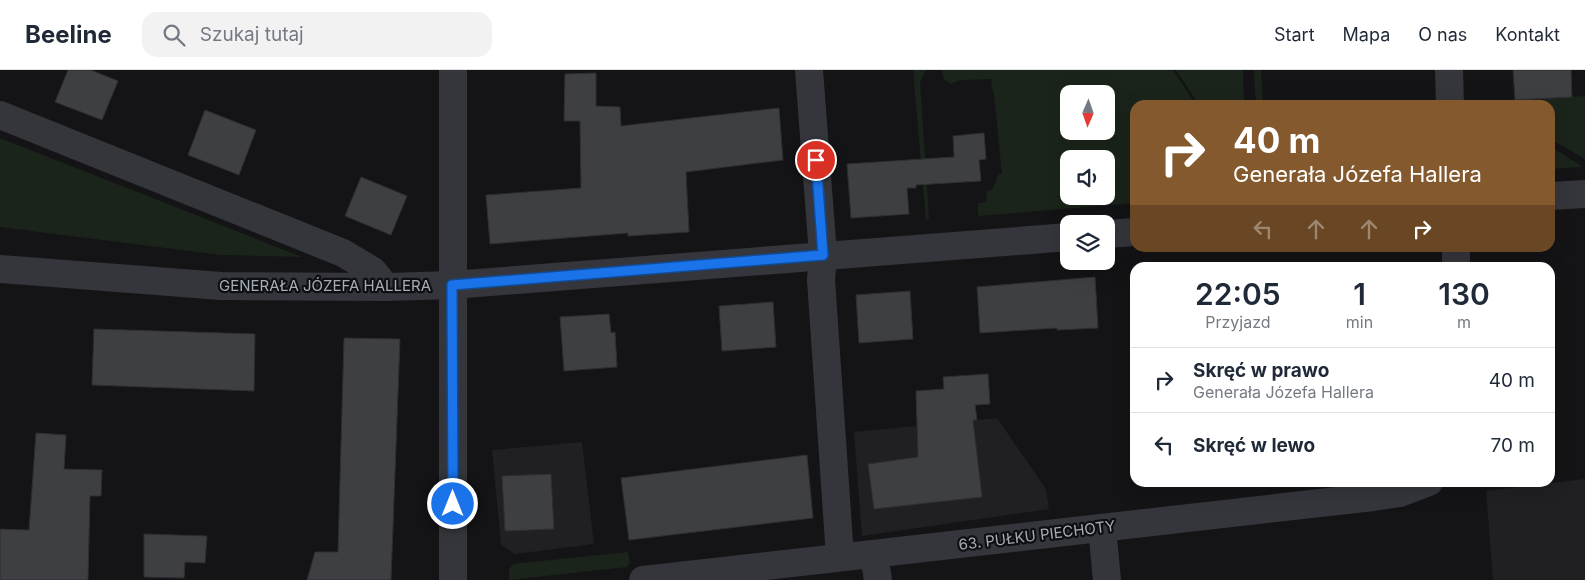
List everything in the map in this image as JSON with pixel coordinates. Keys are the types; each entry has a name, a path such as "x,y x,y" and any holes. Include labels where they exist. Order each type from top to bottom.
{"street":[{"path":"453,70 453,580"},
{"path":"809,70 823,255 821,280 840,557"},
{"path":"1449,70 1450,100"},
{"path":"0,115 343,253 374,271 386,287"},
{"path":"1555,196 1585,194"},
{"path":"1115,233 1130,232"},
{"name":"GENERAŁA JÓZEFA HALLERA","path":"0,269 195,285 386,287 452,285 1060,238"},
{"name":"63. PUŁKU PIECHOTY","path":"643,580 840,557 876,567 1102,528 1390,495 1418,487"},
{"path":"1102,528 1107,580"}],"shaded area":[{"path":"913,70 926,70 920,82 929,218 926,220"},
{"path":"941,70 1173,70 1193,100 1130,100 1130,203 1115,205 1115,150 1060,150 1060,205 1111,205 978,216 978,203 986,202 987,191 992,190 999,174 1002,174 994,94 991,85 993,79 960,80 951,84 945,80"},
{"path":"1176,70 1243,70 1244,100 1196,100"},
{"path":"1254,70 1261,70 1263,100 1256,100"},
{"path":"1585,96 1585,159 1555,142 1555,100 1509,100"},
{"path":"0,138 302,257 221,255 0,227"},
{"path":"1555,149 1583,167 1555,169"},
{"path":"997,418 1046,489 1049,509 862,536 854,432"},
{"path":"582,442 594,544 515,554 501,545 492,450"},
{"path":"1585,479 1585,580 1493,580 1486,491 1519,487 1555,487 1555,483"},
{"path":"628,552 630,562 627,567 509,580 509,570 513,564"}],"building":[{"path":"68,70 91,70 118,81 102,120 55,102"},
{"path":"1513,70 1571,70 1572,97 1515,100"},
{"path":"596,73 596,106 620,107 621,126 779,108 783,160 686,172 689,232 628,236 628,233 490,244 486,195 581,188 580,121 564,121 565,74"},
{"path":"205,110 256,130 239,175 188,155"},
{"path":"984,133 986,159 979,160 981,181 916,185 916,188 907,188 909,214 851,218 847,164 954,157 953,136"},
{"path":"361,177 407,196 391,235 345,216"},
{"path":"1095,277 1098,328 1057,330 1057,328 980,333 977,287"},
{"path":"910,291 913,339 859,343 856,295"},
{"path":"773,302 776,347 722,351 719,306"},
{"path":"609,314 611,333 615,332 617,367 564,371 560,317"},
{"path":"94,329 255,334 254,391 92,385"},
{"path":"344,338 400,339 391,580 307,580 315,552 338,552"},
{"path":"988,374 990,404 975,405 977,420 973,420 982,497 874,509 868,464 918,457 916,391 944,389 943,377"},
{"path":"36,433 66,435 64,469 102,470 101,496 90,496 88,580 0,580 0,529 29,530"},
{"path":"807,455 813,518 629,540 621,478"},
{"path":"551,474 554,529 505,531 502,476"},
{"path":"144,534 207,536 205,563 185,562 184,578 144,577"}],"route":[{"path":"453,504 452,285 823,255 816,160"}]}
